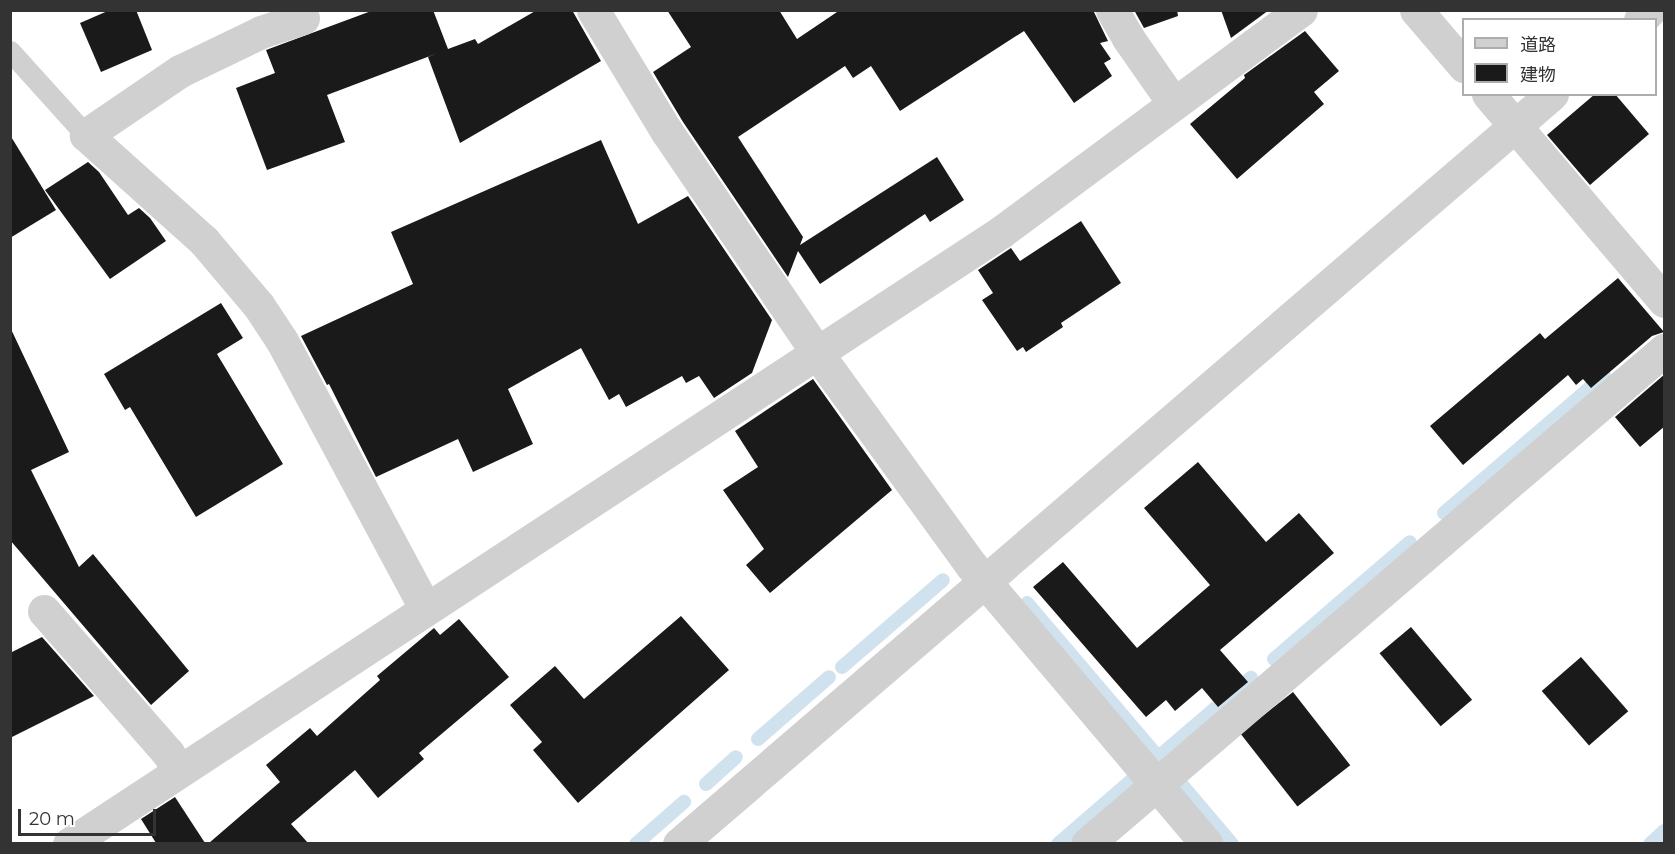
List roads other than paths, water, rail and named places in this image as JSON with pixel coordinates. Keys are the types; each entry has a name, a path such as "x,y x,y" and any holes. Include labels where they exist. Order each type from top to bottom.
{"street":[{"path":"593,10 667,132 817,353 983,582 1207,843"},
{"path":"1112,10 1174,104"},
{"path":"69,843 1001,232 1301,10"},
{"path":"1416,10 1462,64"},
{"path":"303,18 261,32 180,71 86,135 204,241 259,306 282,341 426,609"},
{"path":"1490,96 1665,301"},
{"path":"679,843 1550,96"},
{"path":"1088,843 1665,350"},
{"path":"44,611 168,753 180,771"}],"lane":[{"path":"10,51 86,135"}],"waterway":[{"path":"1444,513 1604,376"},
{"path":"1274,659 1410,542"},
{"path":"842,667 943,580"},
{"path":"1027,603 1160,759"},
{"path":"758,739 829,677"},
{"path":"1156,759 1251,678"},
{"path":"706,784 736,757"},
{"path":"1058,844 1133,779"},
{"path":"1182,785 1232,844"},
{"path":"636,844 684,802"},
{"path":"1650,844 1664,831"}]}
